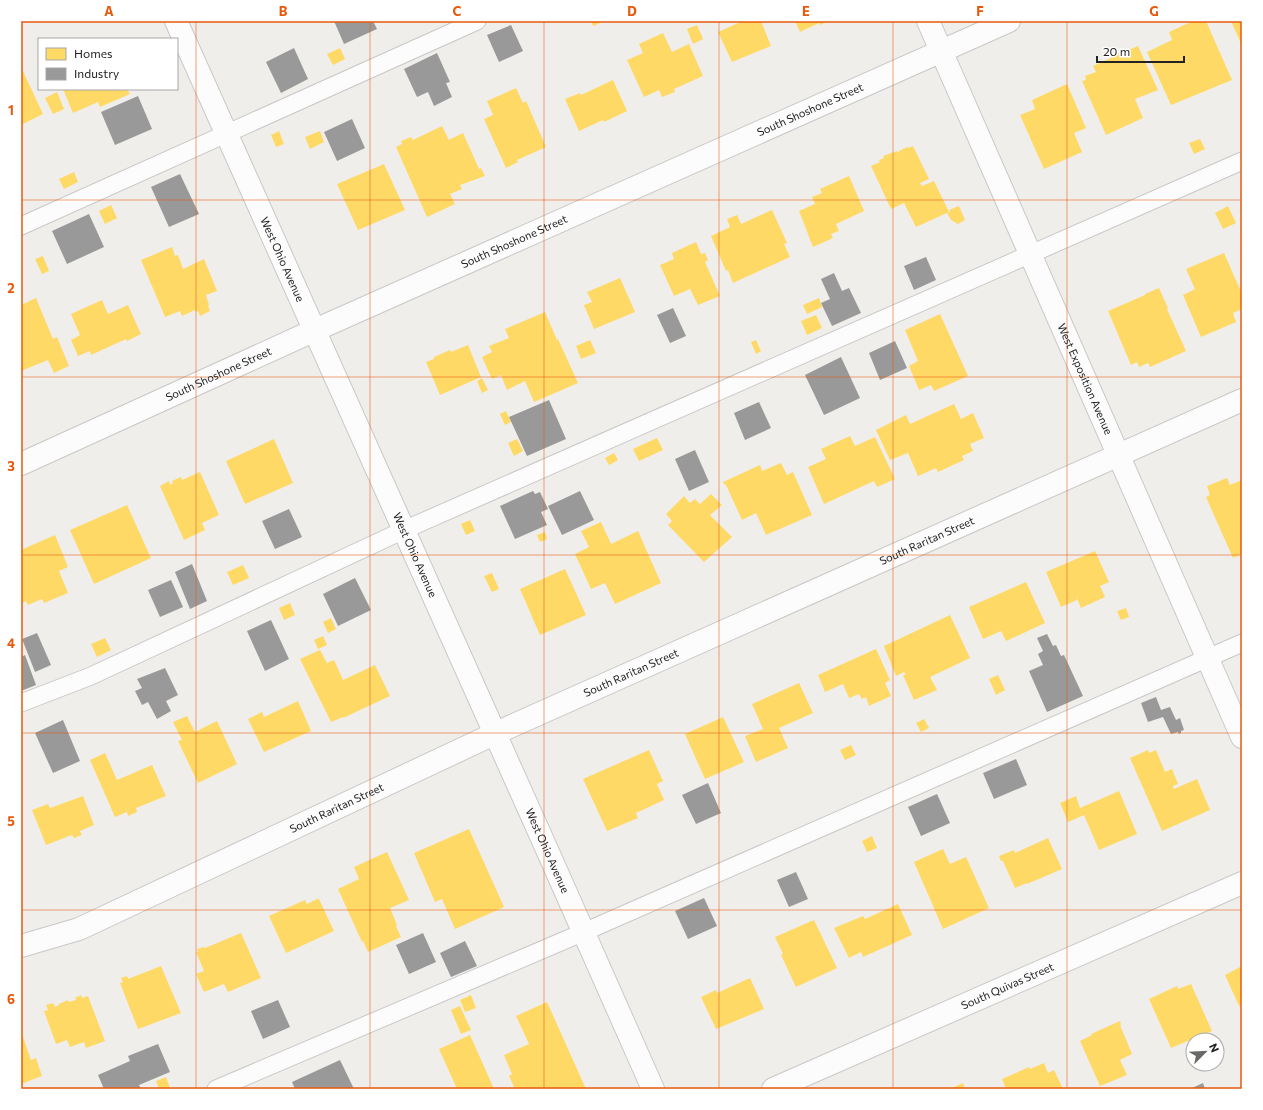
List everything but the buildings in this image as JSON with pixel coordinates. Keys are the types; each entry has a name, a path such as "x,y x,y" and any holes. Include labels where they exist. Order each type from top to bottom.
{"street":[{"name":"West Ohio Avenue","path":"176,21 314,331 496,733 653,1089"},
{"name":"West Exposition Avenue","path":"928,21 1242,737"},
{"name":"South Shoshone Street","path":"21,464 314,331 1009,21"},
{"name":"South Raritan Street","path":"21,946 79,929 496,733 1242,400"},
{"name":"South Quivas Street","path":"773,1089 1242,883"}],"lane":[{"path":"21,226 477,21"},
{"path":"21,703 91,676 404,530 1242,161"},
{"path":"216,1089 584,932 1242,643"}]}
